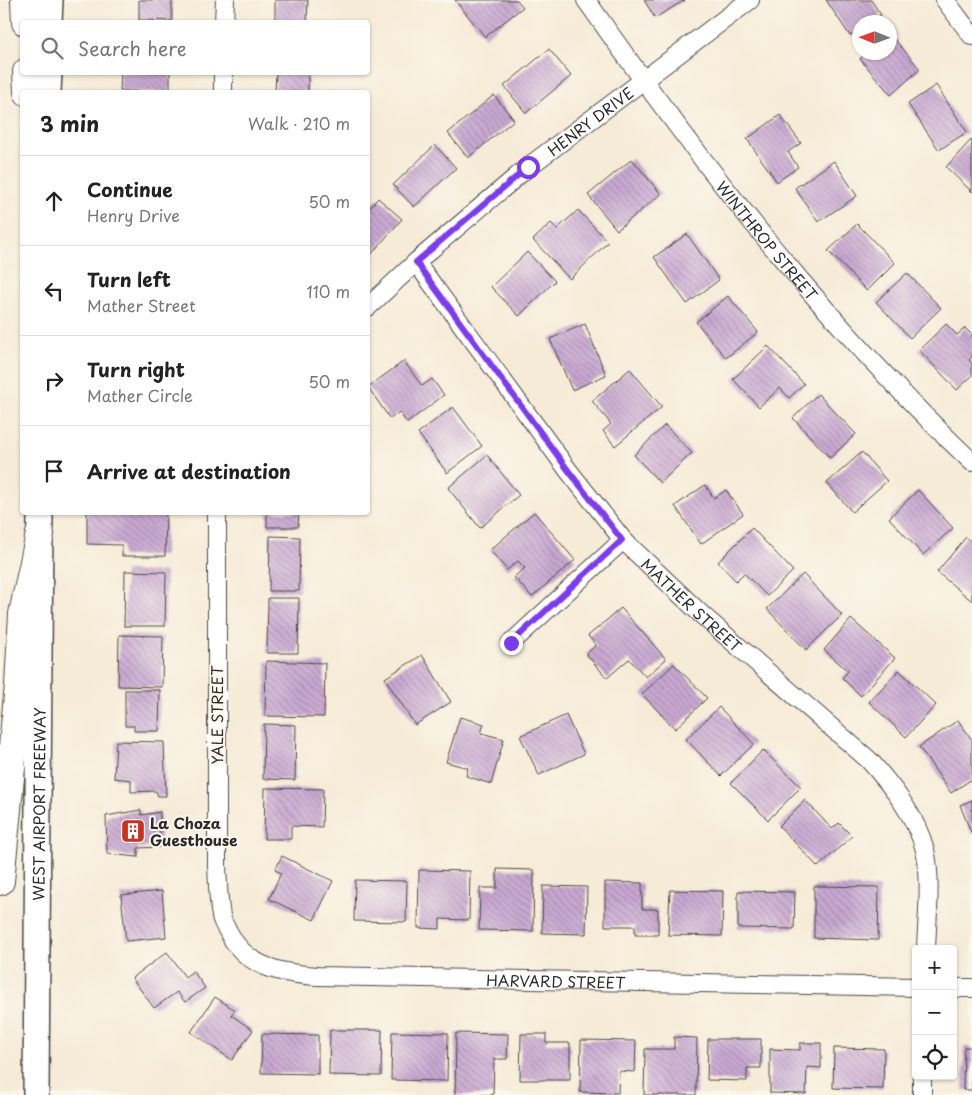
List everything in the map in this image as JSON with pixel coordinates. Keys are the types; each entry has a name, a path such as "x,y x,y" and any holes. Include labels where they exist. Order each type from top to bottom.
{"highway":[{"path":"25,0 26,20"},
{"path":"27,75 28,90"},
{"path":"0,881 24,614 40,523"}],"street":[{"path":"49,20 50,0"},
{"path":"224,20 225,0"},
{"name":"WINTHROP STREET","path":"586,0 643,82 783,261 920,413 972,462"},
{"name":"HENRY DRIVE","path":"370,304 416,262 528,167 750,0"},
{"path":"945,0 972,36"},
{"path":"48,90 49,75"},
{"path":"223,75 223,90"},
{"name":"MATHER STREET","path":"416,262 568,470 622,540 702,615 869,760 891,785 919,831 925,852 928,884 926,945"},
{"name":"YALE STREET","path":"217,515 217,866 221,917"},
{"name":"WEST AIRPORT FREEWAY","path":"36,1095 40,523"},
{"path":"511,643 622,540"},
{"name":"HARVARD STREET","path":"221,917 233,940 254,961 271,970 289,974 328,977 912,987"},
{"path":"957,988 972,988"},
{"path":"922,1080 922,1095"}],"building":[{"path":"139,0 172,0 172,20 139,20"},
{"path":"275,0 308,0 307,20 275,20"},
{"path":"455,0 517,0 523,7 485,37"},
{"path":"644,0 685,0 655,18"},
{"path":"826,0 871,0 881,15 852,15 852,35 850,36"},
{"path":"897,42 920,69 891,95 861,60 897,60"},
{"path":"549,49 571,76 526,113 504,86"},
{"path":"121,75 170,75 170,90 120,90"},
{"path":"276,75 308,75 308,90 275,90"},
{"path":"936,85 967,132 939,150 908,104"},
{"path":"494,95 514,120 468,158 448,133"},
{"path":"780,115 801,143 788,152 798,167 777,182 747,139"},
{"path":"972,139 972,192 946,167"},
{"path":"435,145 456,168 414,207 393,185"},
{"path":"632,159 661,194 617,230 588,195"},
{"path":"834,161 857,196 818,222 795,188"},
{"path":"378,198 402,219 370,256 370,208"},
{"path":"578,210 608,242 570,279 533,240 551,223 557,229"},
{"path":"857,224 895,263 867,291 828,251"},
{"path":"687,234 719,280 687,304 654,257"},
{"path":"527,252 555,281 519,316 491,287"},
{"path":"907,273 941,308 910,338 876,302"},
{"path":"728,296 758,332 726,358 696,322"},
{"path":"585,324 606,375 572,390 550,339"},
{"path":"946,324 957,335 965,328 972,335 972,357 969,360 972,363 972,376 957,390 919,350"},
{"path":"768,346 804,384 789,398 780,388 759,407 733,379"},
{"path":"404,361 422,386 432,379 444,395 407,423 399,412 390,419 370,390 370,386"},
{"path":"630,369 662,407 615,446 603,431 611,424 592,401"},
{"path":"818,394 856,434 830,458 793,418"},
{"path":"453,407 482,446 447,473 418,433"},
{"path":"665,425 692,453 660,483 634,455"},
{"path":"862,452 887,481 852,512 827,483"},
{"path":"487,455 519,495 480,528 448,488"},
{"path":"705,485 714,498 726,490 743,514 701,544 675,506"},
{"path":"918,490 953,528 923,555 889,518"},
{"path":"534,512 575,560 532,597 514,577 525,568 518,561 507,570 490,550"},
{"path":"87,515 166,515 165,556 122,556 122,545 87,544"},
{"path":"267,515 299,515 298,527 267,527"},
{"path":"752,528 793,571 767,596 744,573 736,581 718,562"},
{"path":"270,536 300,537 299,591 269,591"},
{"path":"966,537 972,543 972,601 937,572"},
{"path":"125,571 166,572 165,626 124,626"},
{"path":"803,574 842,615 806,650 767,609"},
{"path":"268,598 299,598 298,653 267,653"},
{"path":"621,608 666,659 646,677 629,659 607,678 586,654 596,645 588,636"},
{"path":"851,619 895,658 861,696 842,678 848,671 824,650"},
{"path":"119,635 163,636 162,687 118,686"},
{"path":"422,655 451,702 415,725 385,678"},
{"path":"266,661 325,663 324,717 265,716"},
{"path":"674,664 707,698 675,729 642,694"},
{"path":"899,670 936,705 906,737 869,702"},
{"path":"125,690 160,690 159,731 134,731 134,726 125,726"},
{"path":"719,707 754,744 721,776 686,739"},
{"path":"566,715 584,754 539,775 520,736"},
{"path":"460,717 484,724 481,733 504,739 491,784 466,776 468,768 446,762"},
{"path":"958,720 972,740 972,779 951,793 919,747"},
{"path":"264,724 296,725 295,780 263,779"},
{"path":"116,741 164,742 166,796 158,796 156,791 131,792 131,780 114,778"},
{"path":"763,750 801,787 768,820 731,783"},
{"path":"265,788 323,789 322,827 291,826 291,839 264,839"},
{"path":"805,800 832,829 839,823 852,836 818,867 779,826"},
{"path":"972,800 972,835 960,805"},
{"name":"La Choza Guesthouse","path":"141,810 141,815 160,812 160,847 138,848 138,857 107,854 106,816"},
{"path":"282,856 333,881 314,920 269,899 281,873 275,870"},
{"path":"497,869 534,870 533,931 479,930 480,888 497,888"},
{"path":"419,870 470,871 469,920 440,919 440,929 418,928"},
{"path":"355,880 407,881 406,922 354,921"},
{"path":"605,882 642,883 642,909 658,909 658,935 635,935 635,926 605,926"},
{"path":"543,886 587,887 586,934 542,933"},
{"path":"814,886 879,887 878,940 814,938"},
{"path":"670,890 723,891 722,936 668,935"},
{"path":"162,891 166,937 126,941 121,895"},
{"path":"738,891 795,892 794,929 738,928"},
{"path":"167,952 185,977 193,971 205,988 185,1002 177,992 154,1008 132,978"},
{"path":"215,997 235,1010 231,1015 253,1030 232,1060 191,1032"},
{"path":"330,1030 382,1030 381,1076 329,1075"},
{"path":"392,1032 448,1033 447,1081 391,1080"},
{"path":"456,1033 508,1034 507,1059 494,1059 493,1095 455,1095"},
{"path":"262,1034 318,1035 318,1074 261,1073"},
{"path":"521,1034 546,1034 546,1043 570,1043 570,1080 520,1080"},
{"path":"674,1037 697,1038 696,1095 644,1095 645,1049 674,1049"},
{"path":"708,1039 761,1039 761,1068 747,1068 747,1081 707,1080"},
{"path":"581,1040 636,1041 635,1072 619,1071 618,1093 580,1092"},
{"path":"800,1043 821,1043 821,1068 807,1067 806,1094 770,1093 770,1049 800,1050"},
{"path":"964,1047 972,1047 972,1090 963,1090"},
{"path":"834,1048 884,1049 883,1089 833,1088"}],"place":[{"name":"La Choza Guesthouse","path":"133,831"}],"route":[{"path":"511,643 622,540 568,470 416,262 528,167"}]}
